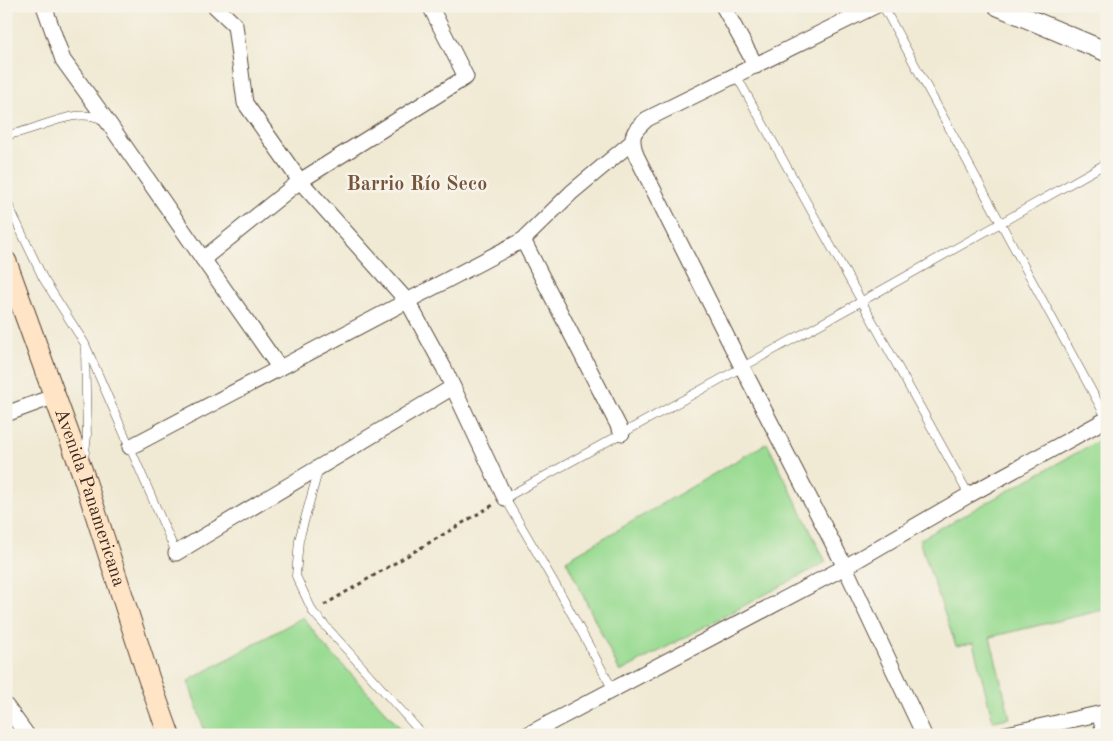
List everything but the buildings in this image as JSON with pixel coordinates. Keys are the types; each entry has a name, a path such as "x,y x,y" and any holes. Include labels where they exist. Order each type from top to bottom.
{"main road":[{"name":"Avenida Panamericana","path":"6,262 83,474 169,735"}],"street":[{"path":"44,6 64,60 279,368"},
{"path":"215,6 235,26 245,103 300,181 408,302 444,368 504,498"},
{"path":"203,259 300,181 466,77 430,6"},
{"path":"724,6 756,66"},
{"path":"875,6 647,119 636,128 632,142 636,155 742,368 845,567 924,735"},
{"path":"998,6 1107,52"},
{"path":"130,447 523,240 572,192 632,142"},
{"path":"523,240 622,433"},
{"path":"176,553 453,387"},
{"path":"6,414 55,396"},
{"path":"528,735 845,567 969,495 1107,419"},
{"path":"6,706 27,735"},
{"path":"1002,735 1104,713 1104,735"}],"lane":[{"path":"883,6 1107,419"},
{"path":"736,75 969,495"},
{"path":"6,135 70,117 87,116 101,119 110,124"},
{"path":"613,690 562,596 504,498 862,302 1107,163"},
{"path":"6,200 43,278 85,344 176,553"},
{"path":"83,474 87,436 85,344"},
{"path":"320,467 299,540 296,576 313,612 423,735"}],"path":[{"path":"313,612 504,498"}],"green space":[{"path":"1107,436 1107,609 990,637 1010,718 993,721 973,643 956,646 919,540"},
{"path":"767,443 826,562 620,672 566,560"},
{"path":"303,617 323,644 407,735 206,735 188,681"}],"district":[{"name":"Barrio Río Seco","path":"417,185"}]}
